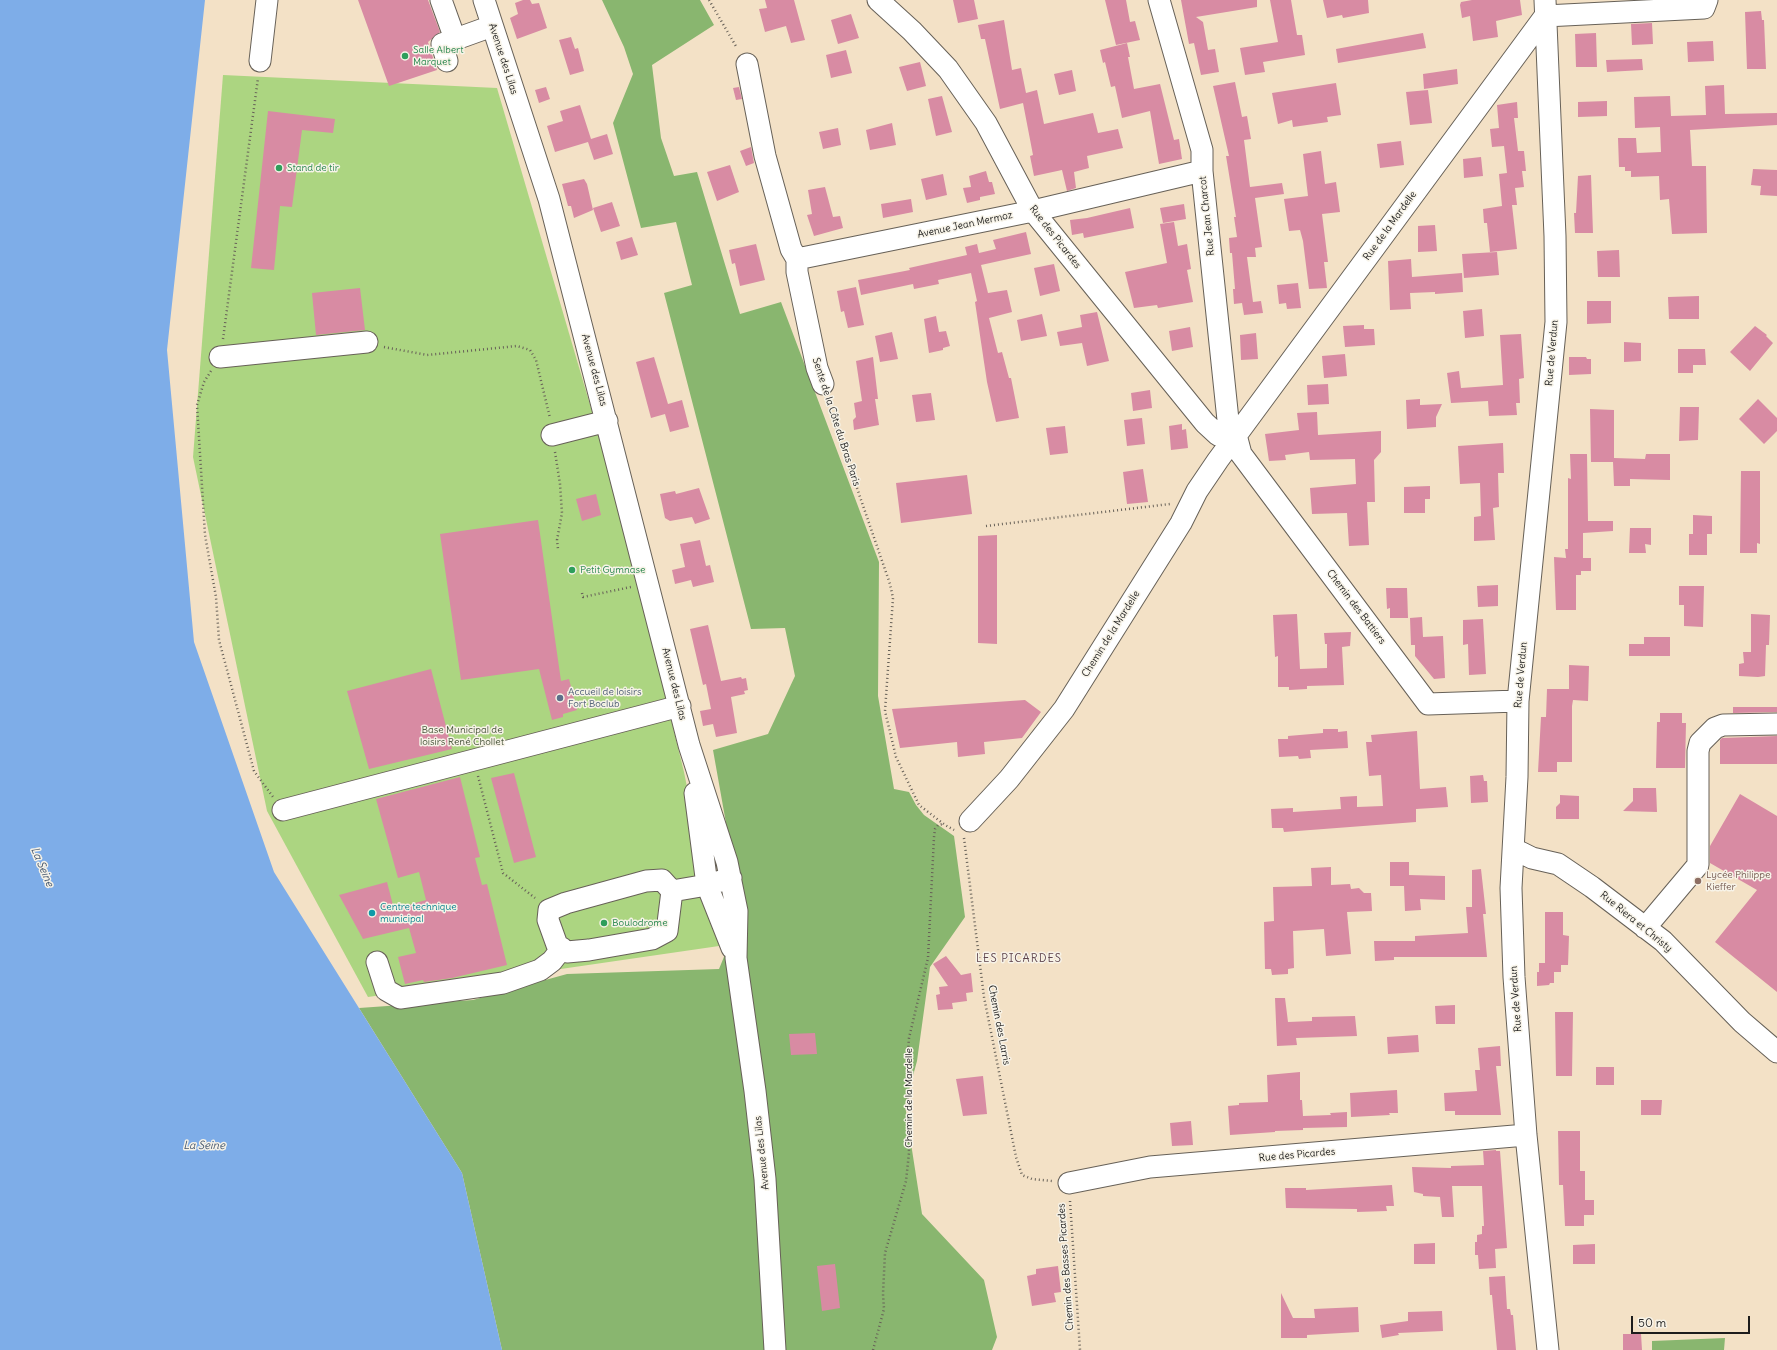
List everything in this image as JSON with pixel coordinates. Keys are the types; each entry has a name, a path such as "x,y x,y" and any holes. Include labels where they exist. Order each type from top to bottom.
{"street":[{"path":"260,61 267,0"},
{"path":"441,0 455,39"},
{"name":"Avenue des Lilas","path":"484,0 549,199 689,745 729,870 737,910 736,958 755,1091 765,1179 775,1350"},
{"name":"Rue des Picardes","path":"878,0 912,31 948,69 986,123 1033,211 1205,423 1218,435 1236,435"},
{"name":"Rue Jean Charcot","path":"1159,0 1202,150 1202,171 1228,420 1236,435"},
{"path":"1545,8 1704,8 1707,0"},
{"name":"Rue de la Mardelle","path":"1236,435 1545,8"},
{"name":"Rue de Verdun","path":"1545,8 1556,322 1518,701 1517,777 1511,888 1514,977 1526,1135 1548,1350"},
{"path":"448,61 442,44 492,26"},
{"name":"Sente de la Côte du Bras Paris","path":"747,64 765,156 791,249 797,259 797,272 817,368 823,384"},
{"name":"Avenue Jean Mermoz","path":"797,259 1033,211 1202,171"},
{"path":"220,357 368,342"},
{"path":"552,435 607,421"},
{"name":"Chemin de la Mardelle","path":"962,829 1009,779 1064,709 1181,524 1192,501 1236,435"},
{"name":"Chemin des Battiers","path":"1236,435 1241,454 1428,704 1518,701"},
{"path":"283,810 680,706"},
{"path":"1645,928 1698,865 1698,751 1700,743 1715,728 1723,725 1777,724"},
{"name":"Avenue des Lilas","path":"689,745 706,876 736,958"},
{"name":"Rue Riera et Christy","path":"1513,852 1520,852 1532,858 1558,864 1663,941 1742,1022 1777,1052"},
{"path":"672,891 706,876 729,870"},
{"path":"662,880 672,891 667,931 652,939 589,950 567,952 557,945 551,933 548,920 549,910 566,903 646,882 662,880"},
{"path":"377,962 386,990 400,998 503,983 540,970 552,961 562,948"},
{"name":"Rue des Picardes","path":"1069,1183 1150,1167 1526,1135"}],"path":[{"path":"708,0 747,64"},
{"path":"260,61 220,357 204,382 197,405 205,535 216,597 219,640 254,770 283,810"},
{"path":"368,342 373,346 396,348 427,355 517,346 530,350 536,360 548,408 560,484 562,513 557,540 558,549"},
{"name":"Sente de la Côte du Bras Paris","path":"823,384 826,400 890,584 893,598 885,711 896,757 919,804 943,824 962,829"},
{"path":"986,526 1192,501"},
{"path":"582,593 583,597 648,584"},
{"path":"473,760 503,873 549,910"},
{"name":"Chemin de la Mardelle","path":"873,1350 884,1309 883,1294 885,1253 906,1181 909,1153 907,1065 909,1038 928,958 935,829 938,825 943,824"},
{"name":"Chemin des Larris","path":"962,829 984,997 1016,1157 1022,1175 1032,1179 1069,1183"},
{"name":"Chemin des Basses Picardes","path":"1069,1183 1080,1350"}],"green space":[{"path":"602,0 700,0 714,25 652,65 661,138 674,176 697,172 740,314 781,302 879,562 878,696 894,789 909,792 916,805 924,815 954,836 965,917 930,967 917,1061 905,1105 922,1214 984,1280 997,1337 992,1350 502,1350 462,1173 359,1008 473,1000 567,974 719,969 742,913 713,750 768,734 795,676 785,628 751,629 664,293 692,285 676,222 641,228 613,123 633,74 624,47"},
{"name":"Base Municipal de loisirs René Chollet","path":"223,75 497,88 613,483 684,772 719,946 368,997 267,811 193,457"},
{"path":"1725,1338 1724,1350 1652,1350 1652,1341"}],"water":[{"name":"La Seine","path":"0,0 205,0 167,350 194,642 274,872 462,1173 502,1350 0,1350"}],"building":[{"name":"Salle Albert Marquet","path":"358,0 428,0 440,32 428,42 437,70 389,86"},
{"path":"523,0 530,0 532,4 539,3 547,28 517,39 510,18 518,14 515,3"},
{"path":"765,0 794,0 805,40 791,43 786,26 765,32 759,9 767,8"},
{"path":"953,0 974,0 978,19 958,23"},
{"path":"1105,0 1126,0 1130,22 1135,21 1140,40 1116,45"},
{"path":"1181,0 1257,0 1257,7 1196,17 1203,22 1208,50 1215,49 1219,72 1201,75 1194,43 1189,44"},
{"path":"1270,0 1291,0 1297,35 1302,35 1305,55 1263,62 1265,72 1245,75 1240,48 1278,42"},
{"path":"1323,0 1368,0 1369,13 1343,18 1342,15 1327,18"},
{"path":"1472,0 1520,0 1522,15 1496,21 1498,37 1473,41 1470,16 1462,18 1460,5 1461,2"},
{"path":"1761,11 1762,20 1764,20 1766,69 1747,69 1745,12"},
{"path":"851,14 859,38 838,44 831,20"},
{"path":"1004,20 1012,70 1021,68 1026,93 1037,90 1044,124 1093,113 1098,133 1118,129 1123,148 1087,156 1089,168 1074,172 1076,188 1067,191 1062,170 1034,176 1030,156 1033,155 1023,103 1000,109 985,39 981,39 978,25"},
{"path":"1652,23 1653,44 1632,45 1631,24"},
{"path":"1423,33 1426,48 1338,63 1336,49"},
{"path":"1596,33 1597,67 1576,67 1575,34"},
{"path":"571,37 575,49 578,48 584,71 570,75 559,40"},
{"path":"1713,41 1714,61 1688,62 1687,42"},
{"path":"1127,43 1134,89 1160,84 1174,140 1179,139 1182,159 1159,164 1150,111 1122,118 1115,86 1111,87 1105,62 1103,63 1100,50"},
{"path":"846,50 852,73 831,78 826,55"},
{"path":"1642,59 1643,70 1607,72 1606,60"},
{"path":"920,62 926,86 907,91 899,67"},
{"path":"1457,69 1458,84 1424,89 1423,74"},
{"path":"1072,70 1076,91 1059,95 1054,74"},
{"path":"1235,82 1242,117 1247,116 1251,139 1244,140 1250,187 1282,183 1284,194 1255,198 1262,247 1255,248 1256,257 1247,257 1253,302 1261,301 1263,313 1244,315 1242,303 1234,304 1233,289 1235,289 1232,253 1230,253 1229,238 1237,237 1234,217 1236,217 1226,156 1229,156 1213,86"},
{"path":"1336,83 1341,115 1327,117 1328,122 1293,127 1292,120 1278,124 1272,93"},
{"path":"1724,85 1725,114 1777,113 1777,125 1690,130 1692,166 1706,166 1707,233 1672,234 1669,199 1660,200 1659,176 1631,177 1631,171 1625,171 1625,167 1619,167 1618,138 1636,138 1637,153 1661,152 1660,127 1635,128 1634,97 1670,96 1671,116 1706,115 1705,86"},
{"path":"546,87 550,99 539,103 535,90"},
{"path":"739,87 742,99 736,100 733,88"},
{"path":"1428,90 1432,123 1410,125 1406,92"},
{"path":"942,96 952,132 936,136 928,99"},
{"path":"1607,101 1607,116 1578,117 1578,102"},
{"path":"1517,102 1518,118 1514,118 1518,151 1524,151 1526,171 1522,171 1524,187 1515,188 1517,205 1512,205 1517,249 1490,252 1487,223 1484,223 1483,209 1502,206 1499,174 1507,173 1504,146 1492,147 1490,129 1499,128 1497,105"},
{"path":"580,105 591,139 607,134 613,154 594,160 588,142 555,152 547,126 563,121 560,111"},
{"name":"Stand de tir","path":"268,111 335,119 333,133 302,130 292,207 280,206 274,270 251,268"},
{"path":"892,123 896,145 870,150 866,130"},
{"path":"838,128 841,145 823,149 819,132"},
{"path":"1401,141 1404,165 1380,168 1377,144"},
{"path":"751,147 754,163 746,166 740,151"},
{"path":"1321,151 1325,184 1336,182 1340,212 1322,214 1328,262 1324,262 1327,288 1309,289 1303,241 1300,230 1289,231 1284,199 1308,196 1303,154"},
{"path":"1481,157 1483,176 1464,178 1463,159"},
{"path":"730,165 739,192 717,201 707,172"},
{"path":"1753,169 1777,170 1777,196 1760,195 1761,186 1751,185"},
{"path":"986,171 989,182 992,182 995,194 980,197 980,200 967,203 963,188 971,187 969,176"},
{"path":"943,174 947,195 926,200 921,179"},
{"path":"1591,175 1593,233 1575,233 1574,213 1576,213 1578,176"},
{"path":"584,179 587,184 593,210 574,218 571,206 568,206 562,184"},
{"path":"825,187 833,217 840,216 843,228 814,236 807,215 812,214 808,190"},
{"path":"911,199 913,212 883,218 881,204"},
{"path":"612,202 620,226 601,232 593,208"},
{"path":"1184,204 1186,219 1163,223 1160,208"},
{"path":"1130,208 1134,228 1084,238 1083,233 1072,235 1070,220 1087,218"},
{"path":"1174,222 1178,246 1187,244 1191,269 1187,270 1193,302 1158,308 1157,305 1134,308 1125,272 1167,263 1160,224"},
{"path":"1435,225 1437,251 1418,252 1418,226"},
{"path":"1026,232 1031,254 981,265 988,293 1007,290 1012,312 989,318 998,353 1002,352 1009,378 1011,378 1019,418 996,422 987,382 975,302 977,301 971,273 938,280 939,284 914,289 913,284 861,295 858,280 910,270 909,268 967,255 965,247 977,244 979,253 996,249 993,240"},
{"path":"632,237 638,255 621,260 616,242"},
{"path":"756,244 765,280 740,286 735,263 732,264 729,250"},
{"path":"1619,250 1620,277 1598,277 1597,251"},
{"path":"1497,252 1499,275 1464,278 1462,254"},
{"path":"1411,259 1412,277 1462,273 1463,292 1435,294 1435,292 1410,293 1411,309 1390,310 1388,261"},
{"path":"1054,264 1060,291 1040,296 1034,268"},
{"path":"1298,283 1301,308 1287,309 1286,303 1279,304 1277,285"},
{"path":"856,287 864,325 848,328 844,311 841,312 837,291"},
{"path":"360,288 365,330 316,335 312,293"},
{"path":"1699,296 1699,319 1669,319 1668,297"},
{"path":"1587,301 1611,301 1611,323 1587,324"},
{"path":"1482,309 1484,336 1465,338 1463,311"},
{"path":"1097,312 1109,361 1087,366 1082,343 1060,346 1057,332 1082,327 1080,315"},
{"path":"1042,314 1047,336 1021,341 1017,320"},
{"path":"936,316 939,332 946,331 950,346 943,348 943,350 929,353 924,319"},
{"path":"1364,325 1364,329 1374,329 1375,345 1345,347 1343,326"},
{"path":"1755,326 1767,335 1766,336 1773,343 1750,371 1730,352"},
{"path":"1190,327 1193,347 1172,351 1169,331"},
{"path":"892,332 898,359 880,362 875,336"},
{"path":"1256,333 1258,359 1241,360 1240,335"},
{"path":"1521,334 1524,378 1519,379 1520,403 1516,403 1517,415 1489,416 1488,401 1451,403 1447,373 1459,371 1461,388 1503,385 1500,335"},
{"path":"1624,342 1641,343 1641,361 1624,362"},
{"path":"1678,349 1705,349 1706,365 1693,365 1693,373 1678,373"},
{"path":"1345,354 1347,376 1324,378 1322,356"},
{"path":"654,357 668,404 682,400 689,427 670,432 665,414 651,418 636,362"},
{"path":"873,357 878,399 875,399 879,425 854,430 853,420 856,417 854,403 862,401 856,361"},
{"path":"1569,357 1586,357 1587,359 1591,359 1591,374 1569,375"},
{"path":"1328,384 1329,404 1308,405 1307,385"},
{"path":"1150,390 1152,408 1133,411 1131,393"},
{"path":"931,393 935,420 916,422 912,395"},
{"path":"1420,399 1420,405 1442,404 1436,417 1436,427 1407,429 1406,400"},
{"path":"1758,399 1777,418 1777,431 1764,444 1739,419"},
{"path":"1680,407 1699,407 1698,440 1679,441"},
{"path":"1590,409 1614,410 1614,458 1645,459 1646,454 1670,454 1670,480 1630,479 1630,486 1614,486 1613,462 1591,462"},
{"path":"1317,412 1318,435 1381,431 1381,452 1374,460 1375,502 1367,502 1369,545 1349,546 1347,513 1312,514 1310,488 1356,484 1355,459 1310,460 1309,452 1285,455 1286,460 1269,461 1265,434 1299,430 1297,413"},
{"path":"1142,418 1145,444 1127,446 1124,420"},
{"path":"1182,424 1182,430 1186,429 1188,448 1171,450 1169,426"},
{"path":"1065,426 1068,453 1050,455 1046,428"},
{"path":"1503,443 1504,473 1498,473 1499,507 1493,508 1495,540 1474,541 1474,517 1481,516 1480,483 1460,484 1458,446"},
{"path":"1570,454 1587,454 1588,521 1613,521 1613,531 1583,533 1583,558 1591,558 1591,571 1581,571 1581,575 1576,575 1576,610 1556,610 1554,557 1566,558 1565,549 1568,549 1568,478 1571,479"},
{"path":"1143,469 1148,502 1127,504 1123,472"},
{"path":"1741,471 1760,471 1760,544 1757,543 1757,553 1740,553"},
{"path":"967,475 972,514 901,523 896,483"},
{"path":"1430,486 1430,499 1425,499 1425,513 1404,513 1404,487"},
{"path":"699,488 710,519 695,524 692,517 670,521 665,518 660,494 675,491 676,494"},
{"path":"596,494 601,515 582,521 576,499"},
{"path":"1693,515 1712,516 1712,534 1707,534 1707,555 1689,555 1689,534 1693,534"},
{"path":"538,520 561,681 569,679 577,710 563,714 563,717 552,720 539,669 461,680 440,534"},
{"path":"1630,528 1651,528 1651,545 1645,544 1646,553 1629,553"},
{"path":"997,535 997,644 978,643 978,536"},
{"path":"700,540 706,566 710,565 714,582 693,587 691,580 675,584 672,570 685,567 680,544"},
{"path":"1498,585 1498,606 1478,607 1477,586"},
{"path":"1679,586 1704,586 1703,627 1684,626 1684,605 1679,605"},
{"path":"1386,588 1407,588 1408,618 1390,618 1390,608 1387,609"},
{"path":"1297,614 1300,669 1327,668 1327,644 1325,644 1324,633 1351,632 1350,646 1342,647 1344,685 1307,686 1307,689 1289,690 1289,687 1278,687 1278,656 1275,657 1273,615"},
{"path":"1751,614 1770,615 1769,645 1766,645 1765,676 1739,676 1739,664 1744,663 1743,652 1751,652"},
{"path":"1422,617 1423,637 1443,636 1445,678 1434,679 1415,656 1415,645 1411,645 1410,618"},
{"path":"1483,619 1486,674 1469,675 1468,644 1463,645 1463,620"},
{"path":"708,625 721,681 741,677 742,679 746,678 748,690 744,691 745,694 731,697 737,733 716,737 713,724 703,726 700,711 711,709 706,684 703,685 690,629"},
{"path":"1644,637 1670,637 1670,656 1629,656 1629,644 1644,644"},
{"path":"1569,665 1589,666 1588,701 1573,700 1572,762 1557,762 1557,772 1538,772 1541,717 1546,717 1547,689 1569,689"},
{"path":"431,669 452,749 369,769 347,691"},
{"path":"1025,700 1041,712 1022,738 984,742 985,754 958,757 957,742 900,748 892,709"},
{"path":"1733,707 1777,707 1777,712 1733,713"},
{"path":"1660,713 1682,713 1682,723 1686,723 1685,768 1656,768 1657,722 1660,722"},
{"path":"1323,729 1338,729 1338,732 1347,731 1348,748 1310,750 1311,758 1299,759 1298,756 1279,757 1278,739 1288,739 1288,736 1323,733"},
{"path":"1417,731 1420,789 1446,787 1448,807 1416,809 1416,822 1284,832 1283,828 1272,828 1271,809 1293,808 1293,812 1341,809 1340,797 1357,796 1357,807 1383,806 1381,775 1369,776 1366,742 1372,742 1371,735"},
{"path":"1777,736 1777,764 1720,764 1720,740 1722,738"},
{"path":"514,773 536,857 514,863 491,778"},
{"path":"1483,775 1484,781 1487,781 1488,802 1471,803 1470,776"},
{"path":"460,777 480,857 475,858 482,885 487,884 507,965 452,978 424,982 423,980 405,984 398,957 416,953 409,928 363,939 339,895 387,882 394,909 426,900 419,872 398,878 376,799"},
{"path":"1633,788 1656,788 1657,812 1623,811 1633,801"},
{"path":"1740,794 1777,816 1777,992 1715,942 1757,890 1710,863 1710,846"},
{"path":"1560,795 1579,796 1579,819 1556,819 1556,807 1560,803"},
{"path":"1390,862 1409,862 1409,875 1445,876 1445,900 1420,899 1421,910 1405,911 1404,886 1390,886"},
{"path":"1331,867 1331,885 1350,884 1351,889 1359,888 1364,893 1371,893 1372,911 1347,912 1351,954 1326,956 1324,929 1293,931 1294,968 1288,969 1288,974 1272,975 1271,969 1265,969 1264,922 1274,921 1273,887 1312,886 1311,868"},
{"path":"1481,869 1486,914 1483,914 1487,957 1394,957 1394,960 1375,961 1374,941 1415,941 1415,936 1468,933 1466,907 1472,907 1472,870"},
{"path":"1545,912 1563,912 1563,935 1569,936 1568,965 1561,965 1561,972 1554,972 1554,983 1537,986 1537,972 1539,972 1539,963 1545,963"},
{"path":"946,956 961,975 971,973 973,992 966,993 967,1001 952,1003 953,1009 938,1010 936,995 940,994 939,987 948,986 933,964"},
{"path":"1275,998 1285,998 1288,1022 1312,1021 1312,1017 1355,1016 1357,1036 1296,1038 1297,1045 1277,1046"},
{"path":"1455,1005 1455,1024 1436,1024 1435,1006"},
{"path":"1555,1012 1573,1012 1572,1076 1556,1076"},
{"path":"815,1033 817,1054 791,1055 789,1034"},
{"path":"1418,1035 1419,1052 1388,1054 1387,1037"},
{"path":"1500,1046 1501,1066 1496,1066 1501,1115 1455,1115 1455,1111 1445,1111 1444,1093 1477,1091 1475,1070 1480,1070 1478,1048"},
{"path":"1596,1067 1614,1067 1614,1085 1596,1085"},
{"path":"1300,1072 1300,1100 1302,1100 1303,1116 1331,1115 1330,1113 1347,1112 1347,1127 1303,1128 1303,1130 1230,1135 1228,1106 1239,1105 1239,1103 1268,1102 1267,1075"},
{"path":"983,1076 987,1114 963,1116 956,1079"},
{"path":"1397,1090 1398,1113 1389,1113 1390,1115 1351,1117 1350,1093"},
{"path":"1641,1100 1662,1100 1661,1115 1641,1115"},
{"path":"1191,1121 1193,1145 1172,1146 1170,1123"},
{"path":"1558,1131 1580,1131 1580,1171 1585,1171 1585,1200 1594,1200 1594,1215 1584,1215 1584,1226 1565,1226 1563,1185 1559,1185"},
{"path":"1483,1151 1500,1151 1507,1248 1495,1249 1496,1268 1479,1269 1478,1255 1475,1255 1475,1242 1477,1242 1477,1235 1482,1234 1482,1226 1484,1226 1482,1186 1452,1186 1454,1217 1442,1217 1440,1197 1423,1196 1423,1194 1414,1192 1412,1167 1451,1168 1451,1166 1484,1165"},
{"path":"1392,1185 1394,1206 1386,1206 1387,1211 1357,1212 1357,1209 1286,1208 1285,1188 1306,1188 1306,1190"},
{"path":"1435,1243 1435,1264 1414,1264 1414,1244"},
{"path":"1595,1244 1595,1264 1573,1264 1573,1245"},
{"path":"835,1264 840,1308 822,1311 817,1266"},
{"path":"1058,1266 1061,1292 1054,1293 1056,1302 1032,1306 1027,1276 1036,1274 1036,1269"},
{"path":"1505,1276 1507,1309 1510,1309 1511,1315 1513,1315 1516,1350 1497,1350 1489,1277"},
{"path":"1281,1293 1293,1318 1315,1318 1314,1309 1358,1307 1359,1332 1307,1335 1307,1338 1281,1338"},
{"path":"1442,1311 1443,1331 1398,1333 1399,1335 1382,1338 1380,1325 1408,1321 1408,1312"},
{"path":"1623,1334 1641,1334 1642,1350 1623,1350"}],"place":[{"name":"Salle Albert Marquet","path":"405,56"},
{"name":"Stand de tir","path":"279,168"},
{"name":"Petit Gymnase","path":"572,570"},
{"name":"Accueil de loisirs Fort Boclub","path":"560,698"},
{"name":"Lycée Philippe Kieffer","path":"1698,881"},
{"name":"Centre technique municipal","path":"372,913"},
{"name":"Boulodrome","path":"604,923"}],"district":[{"name":"LES PICARDES","path":"1019,959"}]}
